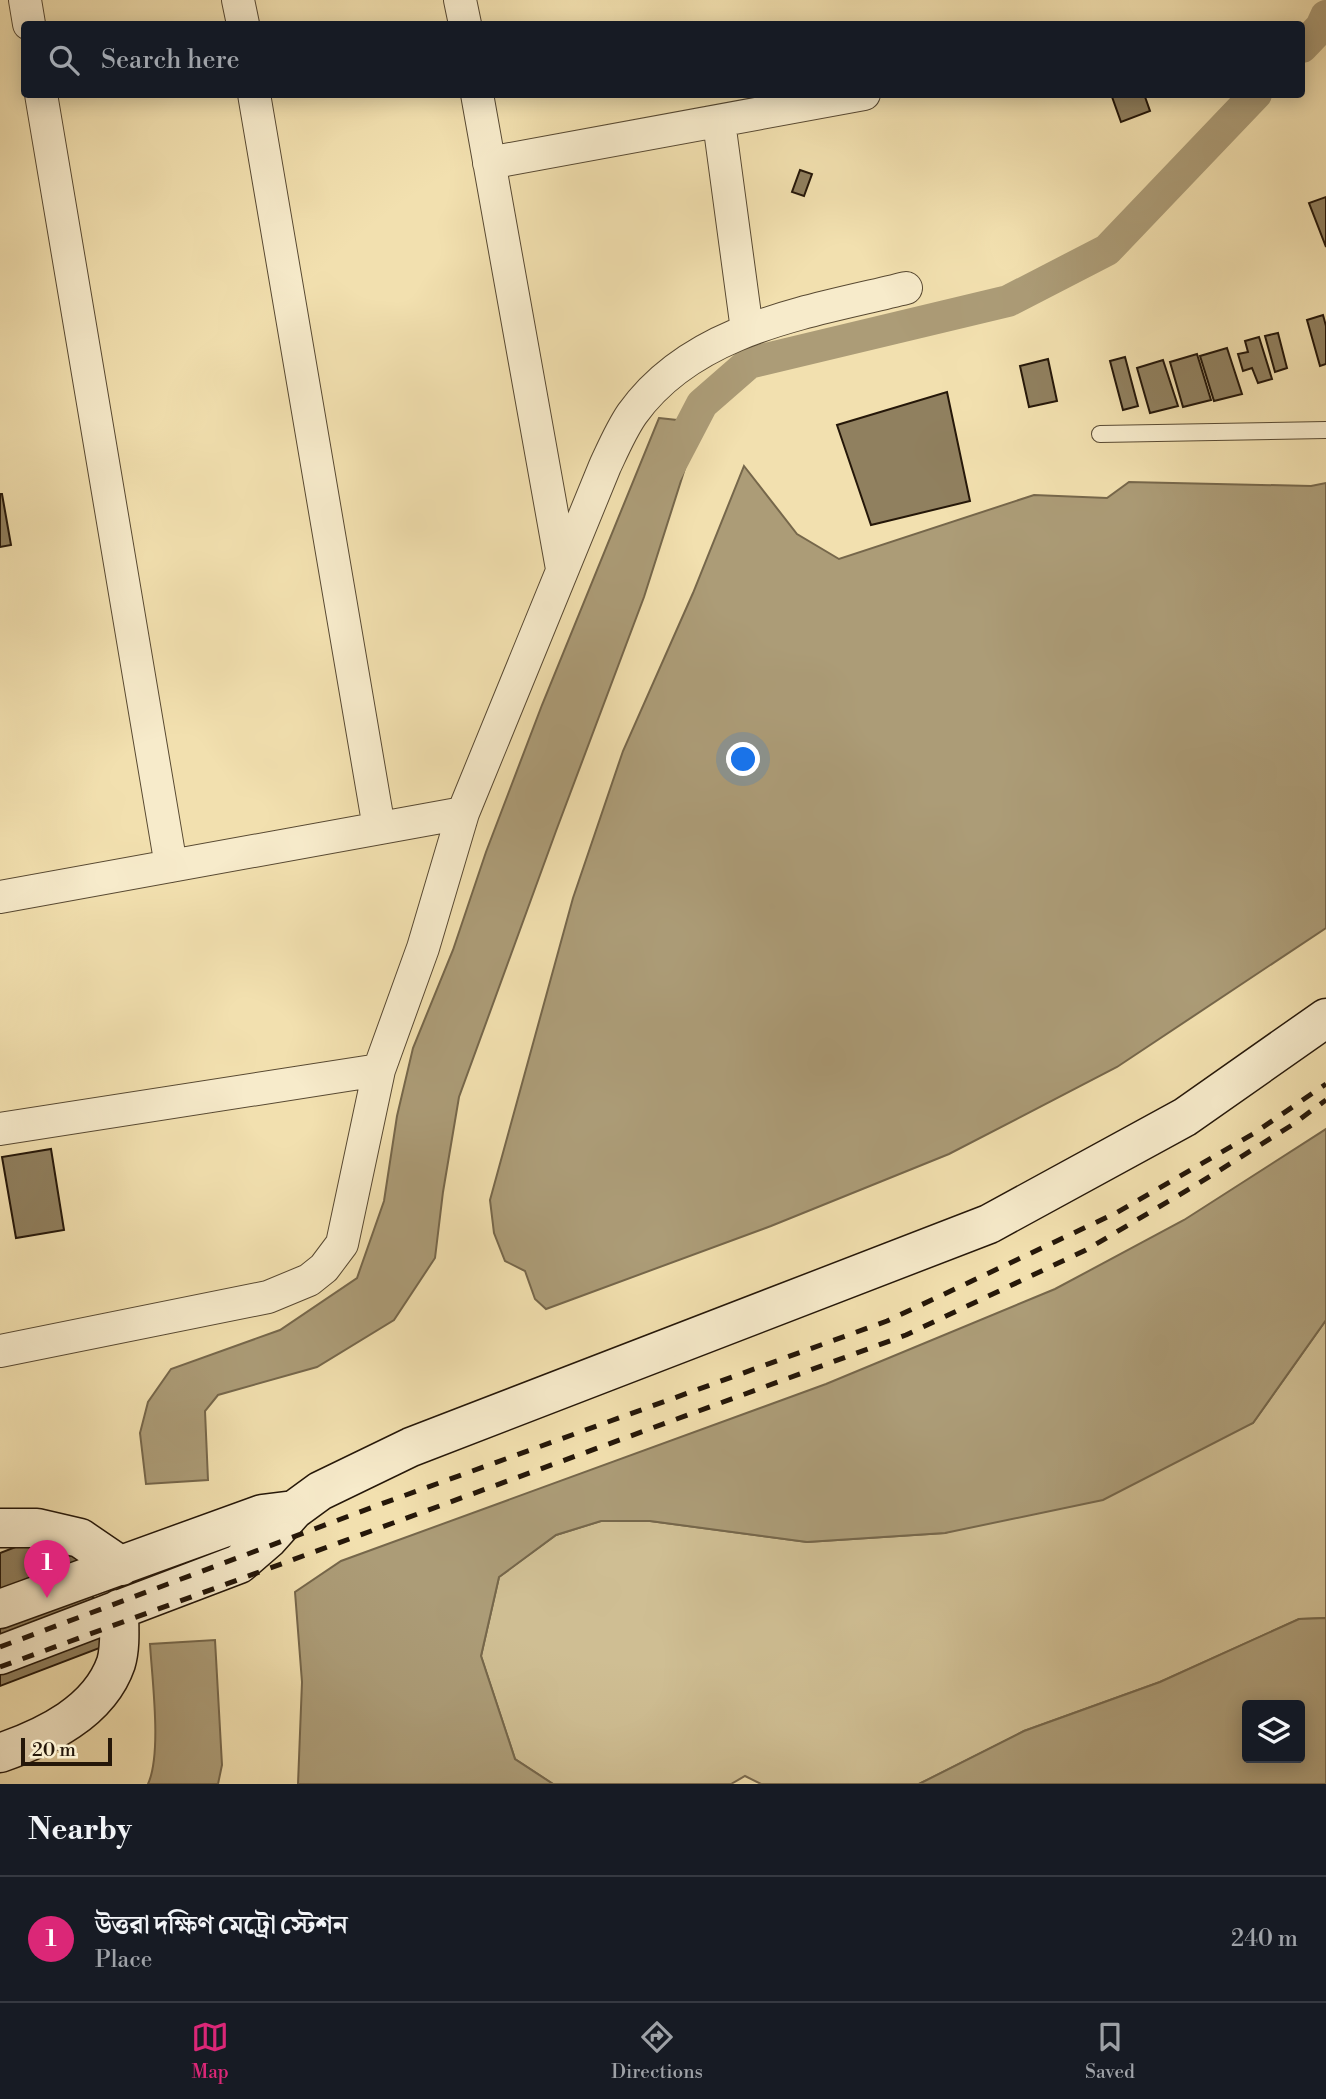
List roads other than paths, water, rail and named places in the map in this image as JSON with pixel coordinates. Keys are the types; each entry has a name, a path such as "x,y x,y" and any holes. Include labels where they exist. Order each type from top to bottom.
{"main road":[{"path":"0,1654 239,1564 268,1539 294,1510 320,1492 411,1447 989,1224 1185,1117 1326,1018"},
{"path":"0,1609 262,1514 294,1510"},
{"path":"0,1528 37,1528 80,1538 121,1566"},
{"path":"0,1753 57,1729 84,1709 107,1685 117,1660 119,1609"}],"street":[{"path":"25,0 28,21"},
{"path":"239,0 242,21"},
{"path":"460,0 464,21"},
{"path":"42,98 171,866"},
{"path":"255,98 379,828"},
{"path":"478,98 562,569"},
{"path":"489,163 843,98"},
{"path":"719,122 747,330"},
{"path":"0,1350 268,1297 309,1280 324,1268 342,1244 379,1070 423,948 463,813 605,466 631,415 661,382 685,363 747,330 906,288"},
{"path":"0,897 463,813"},
{"path":"0,1129 379,1070"}],"lane":[{"path":"1100,434 1326,430"}],"waterway":[{"path":"1305,44 1321,27 1326,16"},
{"path":"667,471 702,404 749,363 1008,301 1107,250 1252,98"}],"railway":[{"path":"0,1647 381,1504 887,1321 1116,1213 1253,1134 1326,1084"},
{"path":"0,1667 906,1335 1086,1250 1196,1185 1292,1125 1326,1100"}],"place":[{"name":"উত্তরা দক্ষিণ মেট্রো স্টেশন","path":"47,1598"}]}
